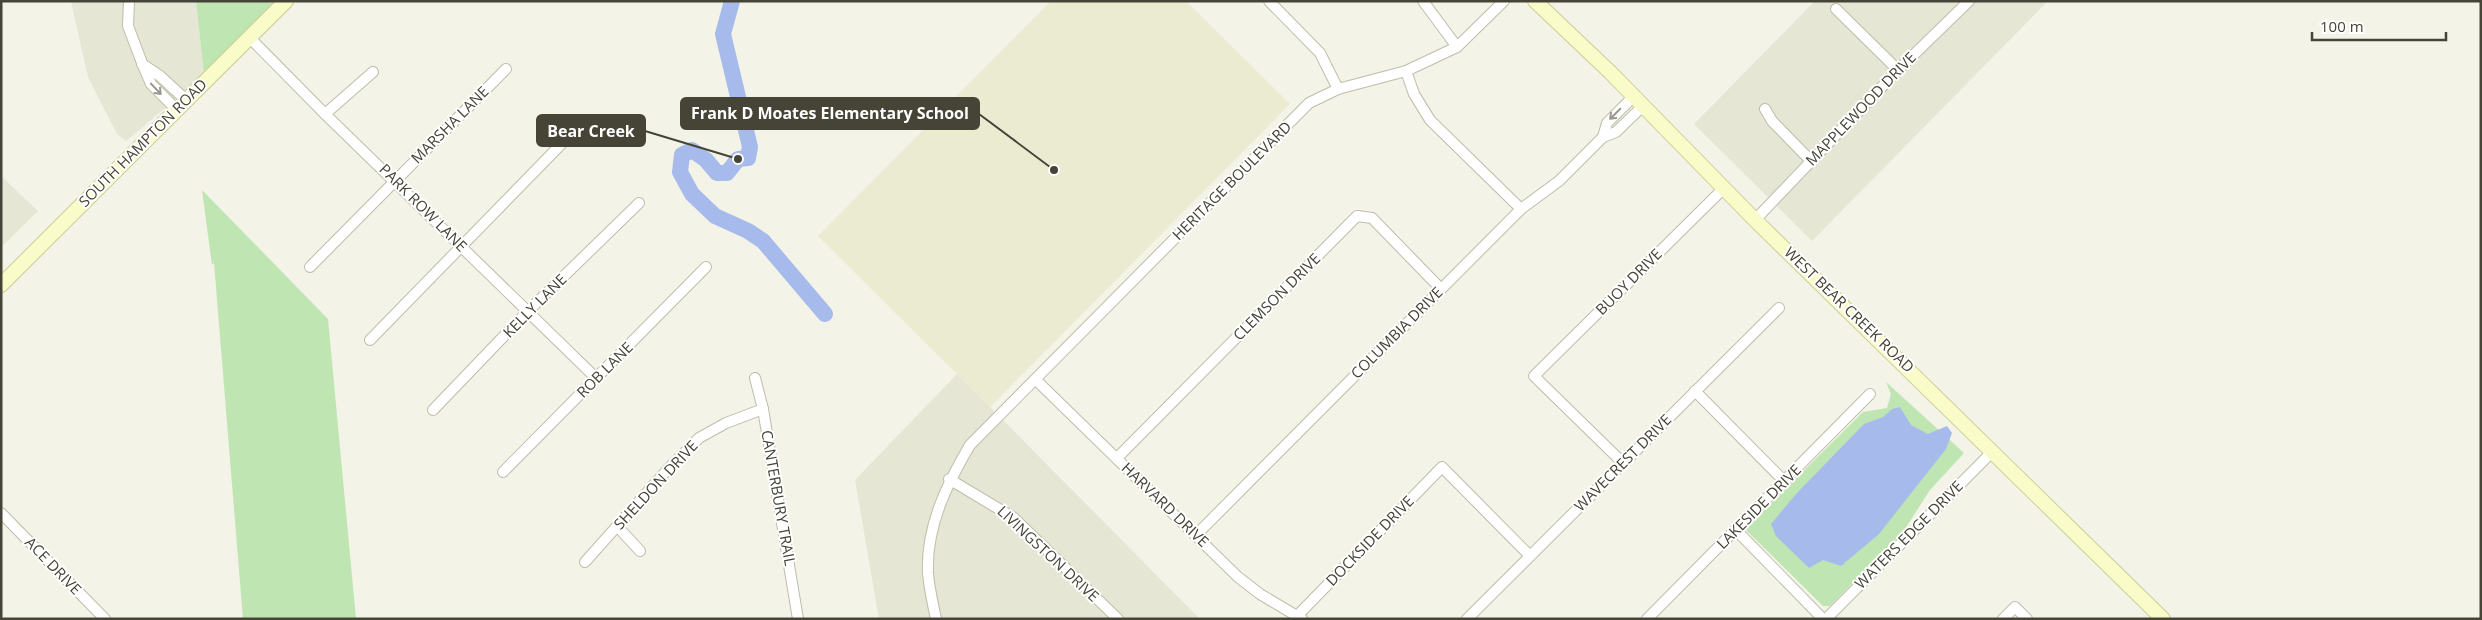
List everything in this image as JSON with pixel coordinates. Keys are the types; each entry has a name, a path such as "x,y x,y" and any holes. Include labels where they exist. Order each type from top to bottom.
{"main road":[{"name":"SOUTH HAMPTON ROAD","path":"1,286 286,1"},
{"name":"WEST BEAR CREEK ROAD","path":"1535,1 1639,100 1756,220 2163,619"}],"street":[{"path":"129,1 128,26 142,63 160,76 181,105"},
{"path":"1268,1 1320,53 1338,89"},
{"path":"1423,1 1458,47"},
{"name":"HERITAGE BOULEVARD","path":"936,619 928,573 930,538 949,479 970,445 1309,103 1338,89 1406,70 1458,47 1504,1"},
{"name":"MAPPLEWOOD DRIVE","path":"1756,220 1898,70 1969,1"},
{"path":"1836,8 1898,70"},
{"name":"PARK ROW LANE","path":"250,38 325,114 395,180 596,378"},
{"name":"MARSHA LANE","path":"310,267 506,69"},
{"path":"1406,70 1414,94 1430,120 1520,209"},
{"path":"325,114 373,72"},
{"name":"COLUMBIA DRIVE","path":"1196,535 1520,209 1558,181 1603,137 1607,123 1639,100"},
{"path":"1765,109 1772,121 1811,161"},
{"path":"370,340 575,130"},
{"name":"BUOY DRIVE","path":"1623,464 1534,376 1724,188"},
{"name":"KELLY LANE","path":"433,410 528,312 639,203"},
{"name":"CLEMSON DRIVE","path":"1117,458 1358,216 1372,218 1442,289"},
{"name":"ROB LANE","path":"503,472 706,267"},
{"name":"WAVECREST DRIVE","path":"1467,619 1779,308"},
{"name":"CANTERBURY TRAIL","path":"755,378 763,409 798,619"},
{"name":"HARVARD DRIVE","path":"1036,380 1238,577 1260,594 1300,617"},
{"path":"1695,391 1784,481"},
{"name":"LAKESIDE DRIVE","path":"1647,619 1870,394"},
{"name":"SHELDON DRIVE","path":"585,562 668,469 699,438 726,423 763,409"},
{"name":"WATERS EDGE DRIVE","path":"1824,619 1993,451"},
{"name":"DOCKSIDE DRIVE","path":"1300,617 1442,467 1530,556"},
{"name":"LIVINGSTON DRIVE","path":"949,479 1014,518 1118,619"},
{"name":"ACE DRIVE","path":"1,513 105,619"},
{"path":"617,526 640,551"},
{"path":"1736,530 1824,619"},
{"path":"2004,619 2015,607 2027,619"}],"shaded area":[{"path":"71,1 196,1 204,75 126,141 117,134 88,77"},
{"path":"1051,1 1186,1 1290,104 990,407 818,236"},
{"path":"1815,1 2048,1 1812,241 1694,124"},
{"path":"1,176 38,211 1,247"},
{"path":"957,374 1200,619 879,619 855,480"}],"green space":[{"path":"196,1 278,1 204,75"},
{"path":"202,190 328,319 356,619 243,619 214,263 212,265"},
{"path":"1886,382 1964,453 1930,490 1903,532 1830,606 1823,606 1745,529 1863,412 1887,408 1891,394"}],"water":[{"path":"1900,407 1911,425 1928,434 1947,426 1952,433 1946,449 1879,534 1841,566 1823,560 1809,568 1776,536 1771,524 1796,494 1864,424 1883,417 1892,409"}],"waterway":[{"path":"732,1 723,34 750,147 748,158 738,159 727,173 717,173 706,160 692,150 682,155 680,172 692,194 715,216 748,231 763,241 825,314"}],"place":[{"name":"Bear Creek","path":"738,159"},
{"name":"Frank D Moates Elementary School","path":"1054,170"}]}
